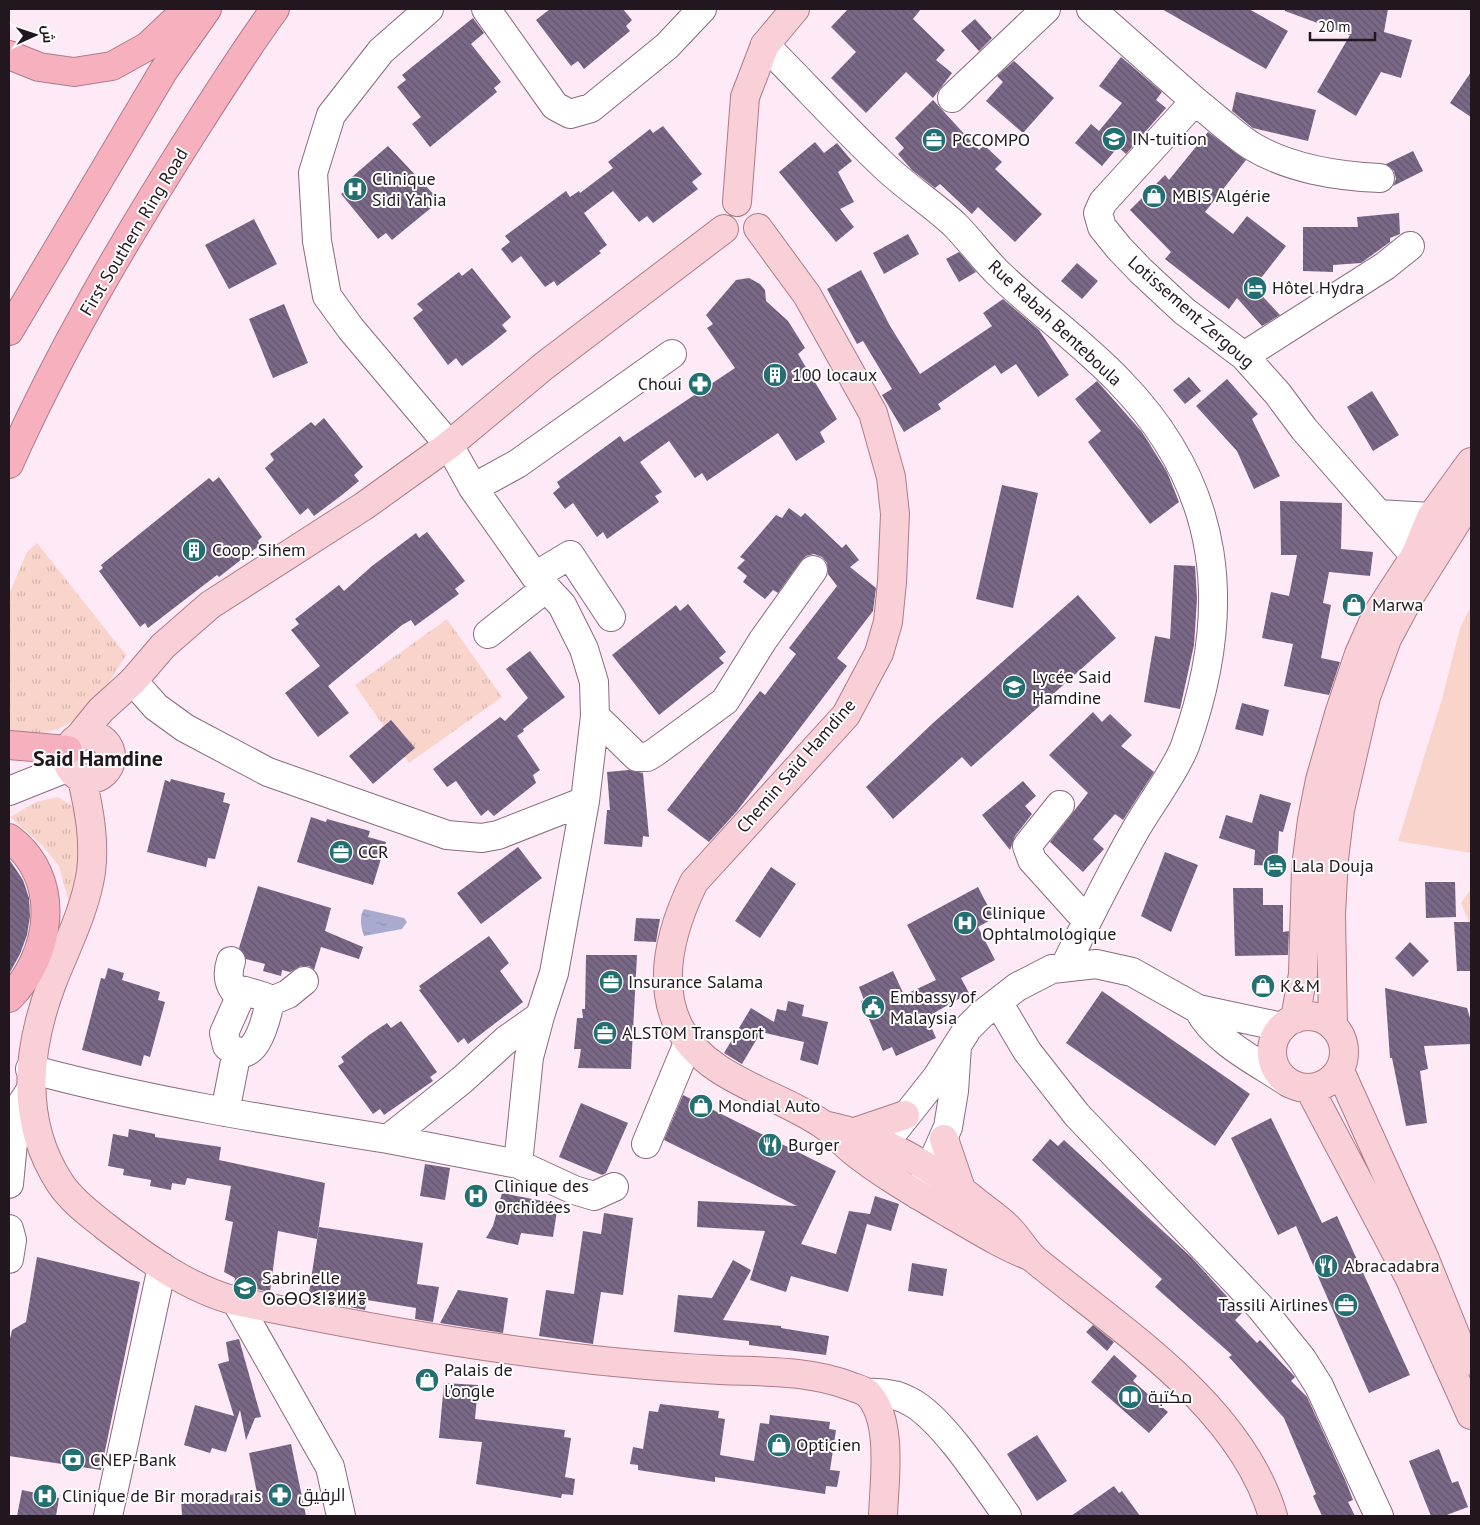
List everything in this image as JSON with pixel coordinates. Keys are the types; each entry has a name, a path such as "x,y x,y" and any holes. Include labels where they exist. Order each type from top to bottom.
{"highway":[{"path":"9,55 40,67 74,72 112,66 148,46 187,9"},
{"path":"9,332 164,70 207,9"},
{"name":"First Southern Ring Road","path":"9,464 50,377 130,232 251,41 275,9"},
{"path":"9,745 74,758"},
{"path":"9,838 16,843 35,868 46,902 47,926 42,945 31,969 9,998"}],"main road":[{"path":"737,202 745,97 766,45 794,9"},
{"path":"92,824 74,758 111,699 132,681 163,646 210,605 357,511 449,445 544,366 724,229 725,212 731,205 737,202 745,202 756,209 760,222 758,228 751,236 745,239 734,238 724,229"},
{"name":"Chemin Saïd Hamdine","path":"758,228 807,295 873,413 890,477 895,514 894,563 888,622 879,654 863,688 846,715 694,882 682,906 673,937 668,983 672,1010 688,1043 735,1080 825,1126"},
{"path":"1289,1023 1303,974 1306,867 1320,780 1339,714 1359,654 1376,616 1415,556 1431,517 1471,462"},
{"path":"1333,1026 1331,914 1334,859 1340,810 1363,706 1387,638 1410,596 1471,499"},
{"path":"132,681 108,759 92,824 91,872 84,901 40,1019 30,1080 33,1115 39,1136 48,1161 60,1184 81,1207 162,1267 212,1295 236,1302 494,1348 631,1363 720,1370 794,1372 828,1379 867,1393 881,1415 885,1443 883,1516"},
{"path":"93,735 105,741 108,759 96,779 74,758 93,735"},
{"path":"1299,1085 1316,1088 1328,1084 1340,1071 1344,1059 1344,1046 1341,1036 1333,1026 1323,1019 1312,1016 1289,1023 1275,1037 1272,1055 1275,1067 1299,1085 1408,1277 1471,1415"},
{"path":"1340,1071 1469,1359"},
{"path":"854,1132 905,1115"},
{"path":"825,1126 854,1132 879,1154 918,1195 1006,1247 1032,1257"},
{"path":"825,1126 853,1152 879,1154 929,1168 961,1189 1010,1230 1032,1257 1150,1352 1198,1397 1217,1418 1256,1474 1273,1516"},
{"path":"944,1139 961,1189"}],"street":[{"path":"429,9 381,51 331,115 313,173 317,241 327,296 351,328 449,445 473,488 541,582 562,605 584,649 594,682 596,716 585,801 554,973 540,1016 530,1057 518,1164"},
{"path":"486,9 556,106 570,114 590,108 667,46 702,9"},
{"path":"952,98 1046,9"},
{"path":"1091,9 1195,101 1250,145 1288,162 1336,176 1380,178"},
{"name":"Rue Rabah Benteboula","path":"766,45 883,165 955,226 998,272 1075,338 1122,383 1168,439 1191,481 1206,531 1213,571 1213,613 1203,678 1184,749 1130,840 1065,966"},
{"name":"Lotissement Zergoug","path":"1195,101 1103,202 1098,213 1102,227 1119,248 1184,311 1244,356 1304,429 1415,556"},
{"path":"1244,356 1378,270 1410,246"},
{"path":"473,488 517,464 672,354"},
{"path":"1378,514 1431,517"},
{"path":"488,634 570,555 611,617"},
{"path":"596,716 637,757 643,758 654,753 725,700 763,640 813,570"},
{"path":"132,681 156,707 185,728 268,772 447,835 482,838 498,835 585,801"},
{"path":"9,791 74,758"},
{"path":"1060,805 1027,846 1032,860 1087,921"},
{"path":"231,962 228,977 234,992 240,997"},
{"path":"879,1154 905,1115 937,1077 957,1044 989,1008 1026,982 1052,969 1065,966 1096,964 1132,972 1198,1009 1289,1023"},
{"path":"268,1002 288,994 304,981"},
{"path":"245,992 250,992 265,997 268,1002 268,1010 256,1045 247,1052 237,1051 228,1046 224,1033 240,997 245,992"},
{"path":"989,1008 1027,1051 1077,1114 1206,1250 1285,1337 1319,1386 1378,1516"},
{"path":"1198,1009 1203,1018 1224,1040 1299,1085"},
{"path":"388,1139 462,1080 506,1040 540,1016"},
{"path":"646,1144 688,1043"},
{"path":"918,1195 944,1139 954,1091 957,1044"},
{"path":"225,1112 237,1051"},
{"path":"9,1184 16,1112 30,1080 79,1083 225,1112 388,1139 518,1164 574,1190 594,1196 614,1188"},
{"path":"9,1229 12,1240 9,1260"},
{"path":"108,1516 162,1267"},
{"path":"236,1302 330,1467 341,1516"},
{"path":"867,1393 892,1394 912,1402 930,1416 949,1438 1007,1516"}],"green space":[{"path":"37,543 126,655 105,688 80,715 66,725 49,732 30,734 9,732 9,594 27,552"},
{"path":"1471,606 1471,853 1398,841 1442,699 1460,628"},
{"path":"447,619 502,697 409,763 355,685"},
{"path":"58,797 77,809 83,864 71,910 59,866 42,845 10,817 36,802"},
{"path":"1471,889 1471,927 1461,903"}],"water":[{"path":"364,909 404,918 407,922 402,929 364,936 361,915"}],"building":[{"path":"550,9 623,9 632,20 626,26 630,31 584,69 578,61 571,66 536,20"},
{"path":"848,9 921,9 913,19 945,50 936,60 952,73 933,98 906,72 866,113 831,78 856,52 831,27"},
{"path":"1162,9 1249,9 1288,31 1266,69"},
{"path":"1285,9 1388,9 1384,32 1412,40 1401,78 1381,72 1356,116 1317,92 1350,35 1285,11"},
{"path":"473,18 484,33 471,44 501,82 494,88 497,92 430,147 412,124 421,117 397,87 406,80 402,75"},
{"path":"975,19 992,38 979,51 961,31"},
{"path":"1121,57 1162,92 1156,100 1166,108 1126,154 1118,147 1102,166 1075,143 1091,124 1099,131 1122,103 1099,86"},
{"path":"1014,61 1054,98 1023,133 986,101 1003,82 997,76"},
{"path":"1471,72 1471,117 1450,103"},
{"path":"1236,92 1316,110 1308,141 1253,128 1232,111"},
{"path":"933,100 979,150 984,145 1002,162 995,169 1042,214 1015,242 978,207 972,214 940,184 935,188 912,170 898,154 904,148 895,138"},
{"path":"663,126 702,174 692,182 698,189 653,223 647,216 639,222 613,191 584,213 607,245 599,251 601,253 557,286 554,281 545,287 521,256 512,263 501,249 510,242 505,236 566,191 570,197 579,191 580,193 613,168 608,162 650,129 653,133"},
{"path":"1208,132 1246,160 1205,212 1233,234 1247,216 1286,246 1254,287 1280,315 1262,326 1237,298 1229,309 1165,259 1171,252 1130,210 1165,175 1169,180"},
{"path":"815,142 824,153 837,143 852,161 838,172 854,202 840,209 854,227 836,242 779,172"},
{"path":"388,146 436,197 434,199 437,203 392,240 386,233 378,239 341,194 349,188 345,183"},
{"path":"1413,151 1423,171 1393,186 1396,179 1394,171 1386,164"},
{"path":"1399,213 1400,234 1390,238 1390,242 1361,263 1333,265 1333,272 1303,271 1303,227 1358,227 1357,217"},
{"path":"254,219 277,264 229,289 205,245"},
{"path":"908,234 919,254 884,274 873,253"},
{"path":"959,252 976,272 959,282 946,259"},
{"path":"1077,263 1098,281 1082,299 1061,281"},
{"path":"472,268 511,317 502,325 507,331 490,345 462,366 456,358 448,365 413,318 423,310 417,304 459,272 462,276"},
{"path":"861,270 890,326 920,374 992,326 983,313 1003,299 1039,330 1069,375 1038,397 1016,364 1001,374 995,365 938,404 941,409 904,432 882,395 892,389 863,341 857,344 827,289"},
{"path":"749,278 760,284 765,290 766,301 788,321 805,348 798,354 837,419 820,432 825,442 796,461 778,433 707,481 702,473 695,478 669,441 640,462 662,492 655,496 659,502 607,539 603,532 597,537 573,503 565,509 553,493 560,487 557,482 620,436 624,442 735,368 707,328 713,324 706,315 736,280"},
{"path":"284,304 308,363 273,378 249,319"},
{"path":"1189,377 1201,391 1185,404 1173,390"},
{"path":"1227,379 1258,414 1252,419 1280,476 1254,489 1237,451 1196,406"},
{"path":"1097,381 1142,432 1167,472 1179,502 1150,524 1088,442 1101,431 1075,399"},
{"path":"1372,391 1399,435 1373,451 1347,407"},
{"path":"324,418 363,467 354,475 359,481 342,495 314,516 308,508 300,515 265,468 274,460 270,454 311,422 315,426"},
{"name":"Coop. Sihem","path":"219,477 262,537 258,541 260,545 148,628 145,623 140,627 99,571 103,568 101,565 209,478 213,482"},
{"path":"1002,485 1038,493 1013,608 976,599"},
{"path":"1280,501 1342,503 1341,549 1373,552 1370,576 1329,572 1323,603 1331,605 1321,658 1340,662 1329,695 1284,686 1293,644 1262,638 1271,592 1289,596 1297,555 1281,555"},
{"path":"789,508 801,517 805,513 842,548 846,544 859,560 850,567 876,588 873,611 837,658 847,666 737,811 709,842 667,810 760,691 765,695 796,654 789,648 837,586 828,574 827,563 822,557 814,554 806,556 801,561 778,593 773,590 765,599 743,582 747,576 737,568 745,560 740,557 776,515 782,518"},
{"path":"427,532 465,581 455,589 459,594 415,626 411,620 402,625 328,686 349,713 318,737 285,693 320,666 291,630 299,624 295,619 339,585 344,591 372,566 416,533 419,538"},
{"path":"1174,565 1195,566 1197,599 1194,645 1180,709 1144,702 1155,636 1170,639"},
{"path":"1078,595 1116,638 971,767 962,757 893,819 866,787 933,723"},
{"path":"688,604 726,652 719,658 724,663 659,715 612,655 676,605 680,611"},
{"path":"530,651 565,697 523,729 524,731 517,736 540,770 533,775 536,783 494,816 488,810 481,816 456,781 447,787 433,769 500,717 505,721 528,698 506,669"},
{"path":"1242,703 1269,710 1263,736 1235,729"},
{"path":"1093,712 1102,722 1110,714 1132,735 1121,746 1154,772 1123,820 1115,814 1093,839 1104,849 1083,872 1050,842 1088,793 1049,755"},
{"path":"391,720 415,748 373,784 349,756"},
{"path":"629,770 643,773 649,837 643,836 642,847 604,844 607,810 610,810 607,772"},
{"path":"171,779 225,793 223,802 230,804 215,859 208,858 206,867 147,852 165,780 170,782"},
{"path":"1023,781 1036,796 1025,806 1032,814 1015,836 1010,850 982,815"},
{"path":"1260,794 1291,803 1283,832 1279,831 1277,866 1254,865 1255,850 1219,838 1226,815 1252,823"},
{"name":"CCR","path":"311,817 326,822 327,819 370,831 368,837 386,842 373,885 297,862"},
{"path":"518,847 542,878 481,924 457,893"},
{"path":"1165,852 1198,865 1171,932 1141,916"},
{"path":"9,859 23,880 29,898 30,916 27,935 20,954 9,974"},
{"path":"771,867 796,884 760,938 735,921"},
{"path":"1425,882 1455,882 1456,917 1426,918"},
{"path":"258,886 331,908 325,931 363,947 359,959 321,947 314,970 309,966 301,966 290,972 282,970 281,976 263,971 265,964 246,959 239,948"},
{"path":"978,887 994,918 978,927 995,960 961,978 969,993 927,1017 936,1038 896,1056 892,1047 883,1051 861,1001 864,1000 859,987 893,971 904,995 936,980 907,925"},
{"path":"1233,888 1263,888 1263,905 1283,905 1283,932 1289,931 1288,955 1235,956"},
{"path":"636,918 660,919 656,942 634,941"},
{"path":"1454,922 1471,922 1471,971 1457,971"},
{"path":"489,936 509,963 500,971 523,1002 468,1044 464,1038 458,1043 419,990 421,989 419,986"},
{"path":"1410,942 1429,961 1413,977 1395,958"},
{"path":"586,955 637,955 631,1069 578,1068 581,1049 574,1049 577,1018 583,1018 582,1009 585,1009"},
{"path":"108,968 124,973 122,980 160,992 158,1000 165,1002 150,1057 144,1055 141,1066 82,1050 101,978 105,979"},
{"path":"1385,988 1467,1008 1471,1021 1471,1044 1424,1046 1428,1069 1420,1071 1427,1123 1406,1126 1392,1058 1390,1058"},
{"path":"1102,991 1250,1094 1215,1146 1066,1043"},
{"path":"788,1001 804,1005 802,1016 828,1022 818,1065 800,1060 804,1042 761,1032 742,1064 724,1053 751,1008 774,1022 777,1009 786,1011"},
{"path":"401,1021 437,1072 430,1077 433,1081 384,1115 380,1109 373,1114 338,1066 344,1062 341,1057 369,1035 387,1023 391,1028"},
{"path":"683,1095 836,1171 801,1244 836,1254 849,1211 870,1214 875,1196 899,1204 891,1231 867,1224 848,1292 791,1276 786,1292 750,1280 765,1231 697,1227 698,1201 797,1206 664,1140"},
{"path":"581,1103 628,1123 606,1173 602,1175 559,1157"},
{"path":"1271,1118 1322,1223 1337,1216 1410,1375 1369,1393 1296,1226 1278,1235 1231,1138"},
{"path":"129,1129 155,1134 155,1137 221,1147 219,1160 325,1183 317,1239 278,1231 270,1292 234,1284 235,1278 224,1272 233,1222 225,1220 231,1186 187,1178 185,1185 172,1183 171,1190 150,1186 151,1180 123,1175 124,1169 108,1166 113,1134 128,1137"},
{"path":"1050,1139 1058,1146 1064,1140 1191,1257 1242,1313 1235,1320 1257,1343 1260,1340 1295,1377 1291,1381 1307,1397 1346,1482 1353,1500 1348,1502 1355,1516 1322,1516 1313,1496 1316,1494 1284,1418 1229,1357 1232,1355 1155,1287 1162,1279 1032,1160"},
{"path":"425,1164 450,1168 445,1200 420,1196"},
{"path":"502,1193 558,1204 553,1237 521,1233 518,1245 486,1238 493,1226"},
{"path":"604,1213 633,1218 623,1295 601,1292 593,1344 539,1336 546,1290 574,1294 583,1231 601,1234"},
{"path":"319,1227 423,1243 417,1284 439,1287 433,1322 415,1319 416,1308 367,1300 365,1310 308,1299"},
{"path":"37,1257 140,1282 101,1470 9,1456 9,1343 12,1330 26,1322"},
{"path":"733,1260 751,1270 723,1320 781,1326 781,1328 829,1336 826,1355 749,1345 749,1341 674,1332 678,1295 712,1298"},
{"path":"912,1263 947,1269 943,1296 908,1291"},
{"path":"458,1290 508,1298 503,1333 440,1323"},
{"path":"1093,1325 1114,1342 1107,1351 1086,1332"},
{"path":"239,1339 261,1417 255,1418 246,1440 240,1410 226,1452 212,1448 210,1453 184,1445 195,1405 234,1416 218,1364 229,1361 226,1342"},
{"name":"مكتبة","path":"1114,1355 1137,1376 1133,1381 1168,1412 1149,1433 1091,1382"},
{"path":"444,1383 478,1385 475,1419 565,1430 564,1437 571,1438 565,1477 575,1479 573,1495 562,1494 561,1498 476,1484 482,1442 439,1438"},
{"path":"660,1404 719,1411 718,1418 725,1419 720,1455 754,1461 760,1423 769,1424 770,1415 830,1422 829,1429 836,1430 830,1470 840,1471 837,1487 826,1486 825,1494 715,1477 715,1482 638,1470 638,1465 630,1464 633,1447 643,1449 649,1411 658,1412"},
{"path":"1037,1435 1067,1481 1037,1501 1007,1454"},
{"path":"291,1444 306,1516 182,1516 181,1498 257,1493 249,1453"},
{"path":"1439,1449 1452,1483 1458,1481 1468,1507 1444,1516 1431,1516 1409,1461"},
{"path":"1114,1486 1119,1493 1122,1491 1140,1516 1071,1516"},
{"path":"22,1490 59,1498 56,1516 17,1516"}],"place":[{"name":"IN-tuition","path":"1114,139"},
{"name":"PCCOMPO","path":"934,140"},
{"name":"Clinique Sidi Yahia","path":"355,189"},
{"name":"MBIS Algérie","path":"1154,196"},
{"name":"Hôtel Hydra","path":"1255,288"},
{"name":"100 locaux","path":"775,375"},
{"name":"Choui","path":"700,384"},
{"name":"Coop. Sihem","path":"194,550"},
{"name":"Marwa","path":"1354,605"},
{"name":"Lycée Said Hamdine","path":"1014,687"},
{"name":"CCR","path":"341,852"},
{"name":"Lala Douja","path":"1275,866"},
{"name":"Clinique Ophtalmologique","path":"965,923"},
{"name":"Insurance Salama","path":"611,982"},
{"name":"K&M","path":"1263,986"},
{"name":"Embassy of Malaysia","path":"873,1007"},
{"name":"ALSTOM Transport","path":"605,1033"},
{"name":"Mondial Auto","path":"701,1106"},
{"name":"Burger","path":"770,1145"},
{"name":"Clinique des Orchidées","path":"476,1196"},
{"name":"Abracadabra","path":"1326,1266"},
{"name":"Sabrinelle ⵙⴰⴱⵔⵉⵏⴻⵍⵍⴻ","path":"245,1288"},
{"name":"Tassili Airlines","path":"1346,1305"},
{"name":"Palais de l'ongle","path":"427,1380"},
{"name":"مكتبة","path":"1130,1397"},
{"name":"Opticien","path":"779,1445"},
{"name":"CNEP-Bank","path":"73,1460"},
{"name":"الرفيق","path":"280,1495"},
{"name":"Clinique de Bir morad rais","path":"45,1496"}],"district":[{"name":"Said Hamdine","path":"98,758"}]}
